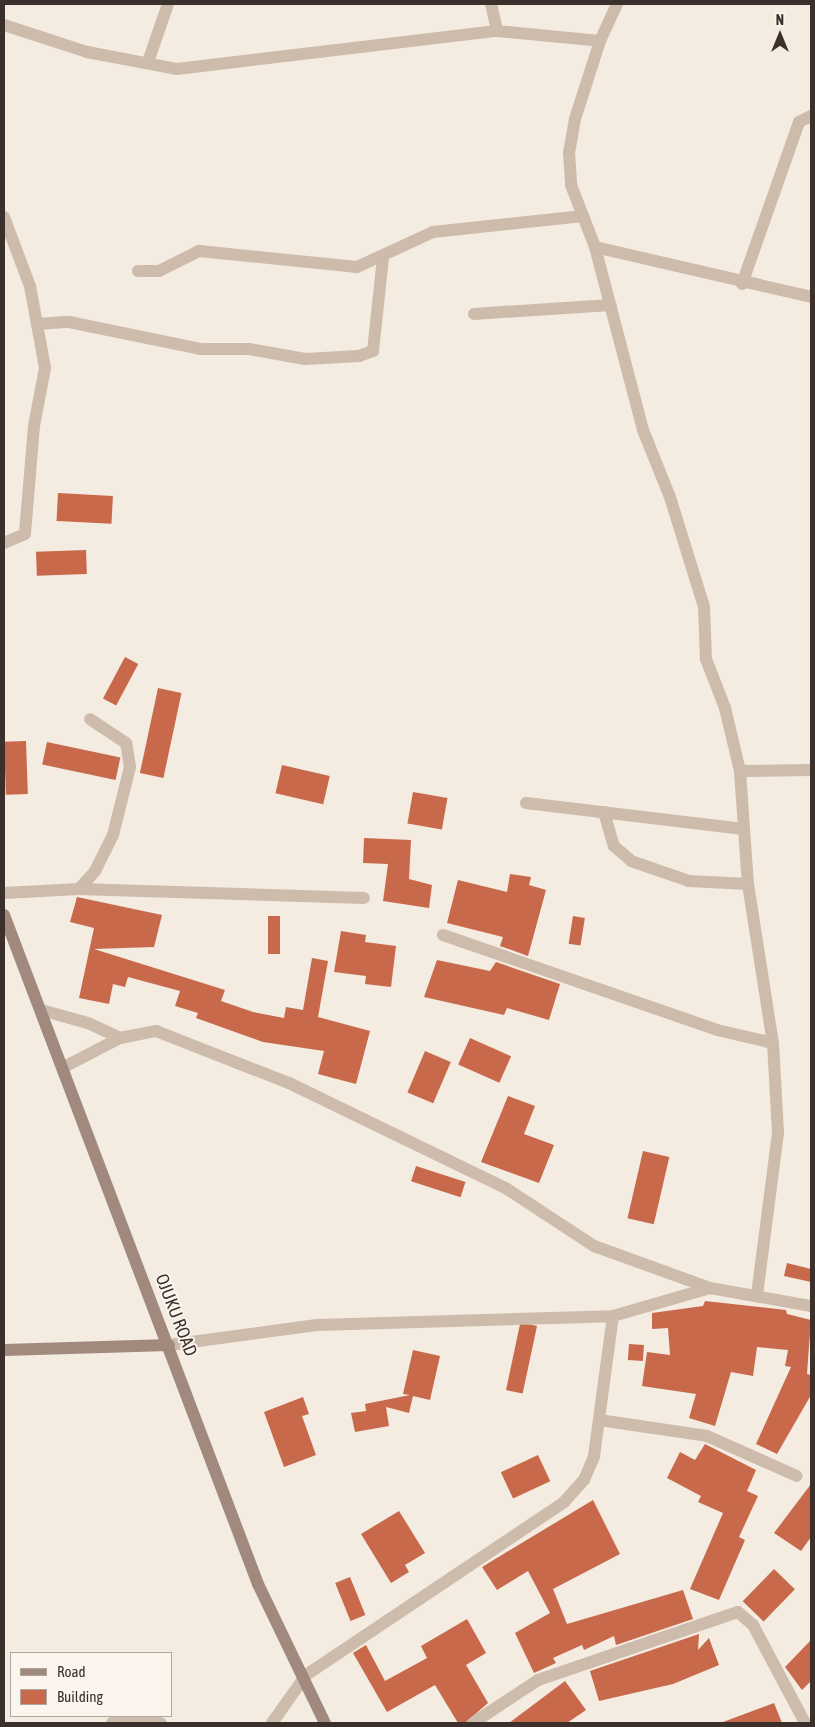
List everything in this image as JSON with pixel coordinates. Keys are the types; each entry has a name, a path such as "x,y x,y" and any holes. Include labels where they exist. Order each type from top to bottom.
{"main road":[{"name":"OJUKU ROAD","path":"4,915 64,1066 258,1584 306,1675 325,1723"},
{"path":"4,1350 169,1345"}],"street":[{"path":"148,62 168,4"},
{"path":"491,4 497,31"},
{"path":"617,4 600,41 569,153 571,185 595,247 643,430 704,607 706,659 725,708 740,771 748,884 772,1043 778,1133 757,1294"},
{"path":"4,25 87,52 204,69 497,31 600,41"},
{"path":"742,284 799,122 811,116"},
{"path":"138,271 159,271 199,251 356,267 383,257 408,241 433,232 583,216"},
{"path":"4,217 30,286 45,368 34,426 26,527 18,540 4,543"},
{"path":"595,247 742,284 811,296"},
{"path":"37,324 69,322 200,349 248,349 305,359 359,356 373,351 383,257"},
{"path":"474,314 611,304"},
{"path":"79,890 95,871 113,835 130,766 126,743 90,719"},
{"path":"740,771 811,770"},
{"path":"526,803 743,829"},
{"path":"604,812 614,846 630,861 689,881 748,884"},
{"path":"4,893 79,890 364,898"},
{"path":"443,935 718,1030 772,1043"},
{"path":"41,1010 88,1022 120,1038"},
{"path":"64,1066 120,1038 156,1031 289,1083 507,1189 594,1246 710,1288 757,1294 811,1306"},
{"path":"169,1345 326,1325 613,1316 710,1288"},
{"path":"272,1723 306,1675 564,1502 590,1464 599,1420 613,1316"},
{"path":"599,1420 707,1436 797,1476"},
{"path":"473,1723 538,1680 738,1612 753,1625 805,1723"},
{"path":"112,1723 130,1720 161,1723"}],"building":[{"path":"58,493 113,496 111,524 57,521"},
{"path":"86,550 87,574 37,576 36,552"},
{"path":"125,657 138,664 116,706 103,698"},
{"path":"158,688 181,693 163,778 140,773"},
{"path":"26,741 28,794 6,795 4,742"},
{"path":"47,742 120,758 116,780 42,764"},
{"path":"282,765 330,776 323,804 275,793"},
{"path":"413,792 447,798 442,830 407,824"},
{"path":"364,838 411,840 409,879 432,885 429,908 383,901 388,864 363,863"},
{"path":"510,874 531,877 529,885 546,890 528,956 500,946 503,937 447,923 458,880 507,892"},
{"path":"77,897 162,915 154,947 94,949 225,990 221,1001 253,1012 284,1018 286,1007 303,1010 312,958 328,961 318,1017 370,1031 356,1084 318,1074 324,1051 263,1042 196,1018 198,1013 175,1006 180,991 128,977 125,987 113,984 109,1004 79,998 94,928 70,922"},
{"path":"268,916 280,916 280,954 268,954"},
{"path":"573,916 585,918 580,946 569,944"},
{"path":"341,931 366,935 365,942 396,946 391,987 365,984 366,976 334,972"},
{"path":"437,960 490,971 496,962 560,984 549,1020 507,1008 504,1015 424,997"},
{"path":"470,1038 511,1056 499,1083 458,1064"},
{"path":"425,1051 451,1062 433,1103 407,1092"},
{"path":"508,1096 535,1106 524,1134 554,1145 539,1183 481,1162"},
{"path":"643,1151 669,1157 654,1224 627,1218"},
{"path":"416,1166 465,1182 461,1197 411,1181"},
{"path":"787,1263 811,1269 811,1282 784,1276"},
{"path":"705,1301 786,1310 787,1314 811,1320 807,1374 811,1375 811,1395 777,1454 756,1444 791,1367 785,1366 788,1350 757,1347 753,1376 731,1372 715,1426 689,1418 696,1394 642,1386 647,1352 670,1355 668,1328 652,1329 652,1313 703,1306"},
{"path":"520,1322 537,1326 523,1393 506,1390"},
{"path":"629,1344 644,1345 643,1361 628,1360"},
{"path":"413,1350 440,1356 430,1400 413,1396 409,1413 386,1407 389,1426 355,1432 351,1413 366,1411 365,1404 410,1395 403,1394"},
{"path":"303,1397 309,1414 302,1416 316,1455 284,1467 264,1412"},
{"path":"705,1444 756,1470 747,1491 758,1496 739,1537 745,1540 719,1600 690,1589 723,1513 698,1502 701,1496 667,1478 680,1452 695,1460"},
{"path":"538,1455 550,1481 513,1499 501,1472"},
{"path":"811,1484 811,1537 801,1551 774,1533"},
{"path":"593,1500 620,1554 553,1589 567,1624 683,1590 693,1619 616,1645 614,1636 584,1650 582,1645 553,1658 556,1663 534,1673 515,1633 550,1613 528,1571 497,1590 482,1567"},
{"path":"399,1511 425,1553 405,1565 409,1572 391,1583 361,1534"},
{"path":"774,1569 795,1589 764,1622 743,1601"},
{"path":"350,1577 365,1615 351,1621 335,1583"},
{"path":"467,1619 486,1653 466,1665 488,1703 465,1723 458,1723 435,1685 387,1712 353,1653 366,1645 385,1681 427,1658 421,1646"},
{"path":"699,1634 698,1650 709,1638 719,1665 673,1684 599,1701 590,1671"},
{"path":"811,1640 811,1681 802,1690 785,1667"},
{"path":"565,1681 586,1710 567,1723 509,1723"},
{"path":"774,1703 782,1723 723,1723 723,1722"}]}
